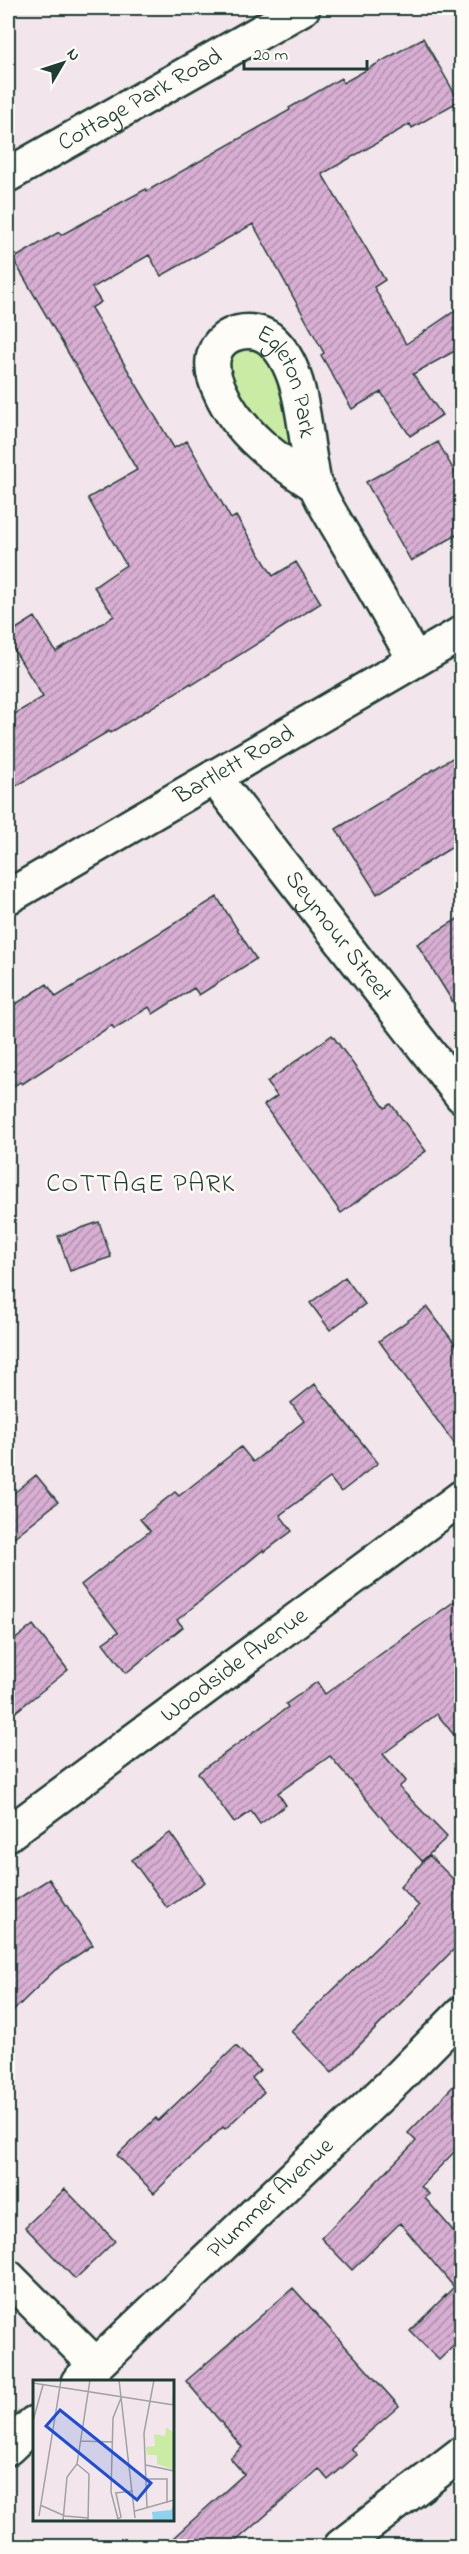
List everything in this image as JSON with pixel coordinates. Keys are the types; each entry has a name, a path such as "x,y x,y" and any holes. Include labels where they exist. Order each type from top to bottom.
{"street":[{"name":"Cottage Park Road","path":"8,175 303,8"},
{"path":"315,485 415,660"},
{"name":"Bartlett Road","path":"8,897 462,633"},
{"name":"Seymour Street","path":"214,777 462,1096"},
{"name":"Woodside Avenue","path":"8,1834 462,1497"},
{"name":"Plummer Avenue","path":"87,2373 399,2078 462,2013"},
{"path":"8,2277 87,2373"},
{"path":"8,2448 33,2423"},
{"path":"341,2547 462,2452"}],"green space":[{"path":"253,348 272,366 283,392 293,449 288,451 244,403 231,375 231,362 237,349"}],"building":[{"path":"423,38 459,101 412,128 410,124 322,174 385,280 374,287 406,344 462,306 462,347 413,374 442,415 410,436 381,392 352,409 321,355 324,353 253,224 161,276 149,255 92,288 101,302 91,308 174,448 187,441 231,519 236,516 273,576 296,562 321,603 192,685 191,683 110,733 109,731 8,791 8,718 43,697 8,640 8,634 35,617 56,652 114,616 94,587 126,565 88,498 137,470 13,259 59,232 61,235 146,189 147,191 290,110 289,108 341,78 343,83"},
{"path":"438,442 462,485 462,532 411,561 366,482"},
{"path":"462,752 462,841 377,894 336,829"},
{"path":"217,897 256,959 199,995 194,988 153,1014 149,1007 114,1029 112,1025 22,1084 20,1082 8,1090 8,1009 47,984 56,997"},
{"path":"462,916 462,1017 417,944"},
{"path":"332,1035 385,1108 391,1104 426,1151 341,1213 264,1105 277,1096 267,1082"},
{"path":"99,1222 111,1257 70,1271 58,1236"},
{"path":"345,1277 365,1304 330,1330 310,1303"},
{"path":"427,1307 462,1353 462,1454 379,1341"},
{"path":"315,1384 378,1463 341,1492 330,1478 280,1515 292,1531 264,1552 263,1550 177,1620 183,1627 126,1673 103,1643 118,1632 81,1585 150,1531 140,1519 175,1492 179,1496 241,1447 253,1462 304,1421 291,1403"},
{"path":"36,1475 58,1502 8,1542 8,1498"},
{"path":"462,1596 462,1745 437,1714 383,1754 406,1781 399,1787 447,1837 422,1861 388,1825 330,1756 278,1793 286,1805 260,1824 251,1811 234,1823 198,1773 288,1707 286,1704 317,1682 325,1694"},
{"path":"33,1625 68,1670 8,1718 8,1645"},
{"path":"170,1833 205,1882 167,1908 132,1860"},
{"path":"429,1855 462,1888 462,1941 332,2073 291,2031 419,1906 400,1887"},
{"path":"49,1879 93,1945 55,1970 8,2016 8,1905"},
{"path":"236,2046 260,2070 252,2078 264,2092 225,2129 223,2127 154,2193 117,2155 156,2118 158,2121"},
{"path":"462,2077 462,2144 421,2186 429,2194 425,2198 462,2241 462,2338 439,2360 410,2331 454,2287 400,2223 352,2270 321,2238 416,2141 408,2133"},
{"path":"65,2189 115,2241 75,2279 25,2227"},
{"path":"293,2288 399,2406 351,2448 357,2455 328,2480 319,2469 229,2547 163,2547 244,2474 230,2458 242,2447 186,2381"}],"district":[{"name":"COTTAGE PARK","path":"141,1185"}]}
